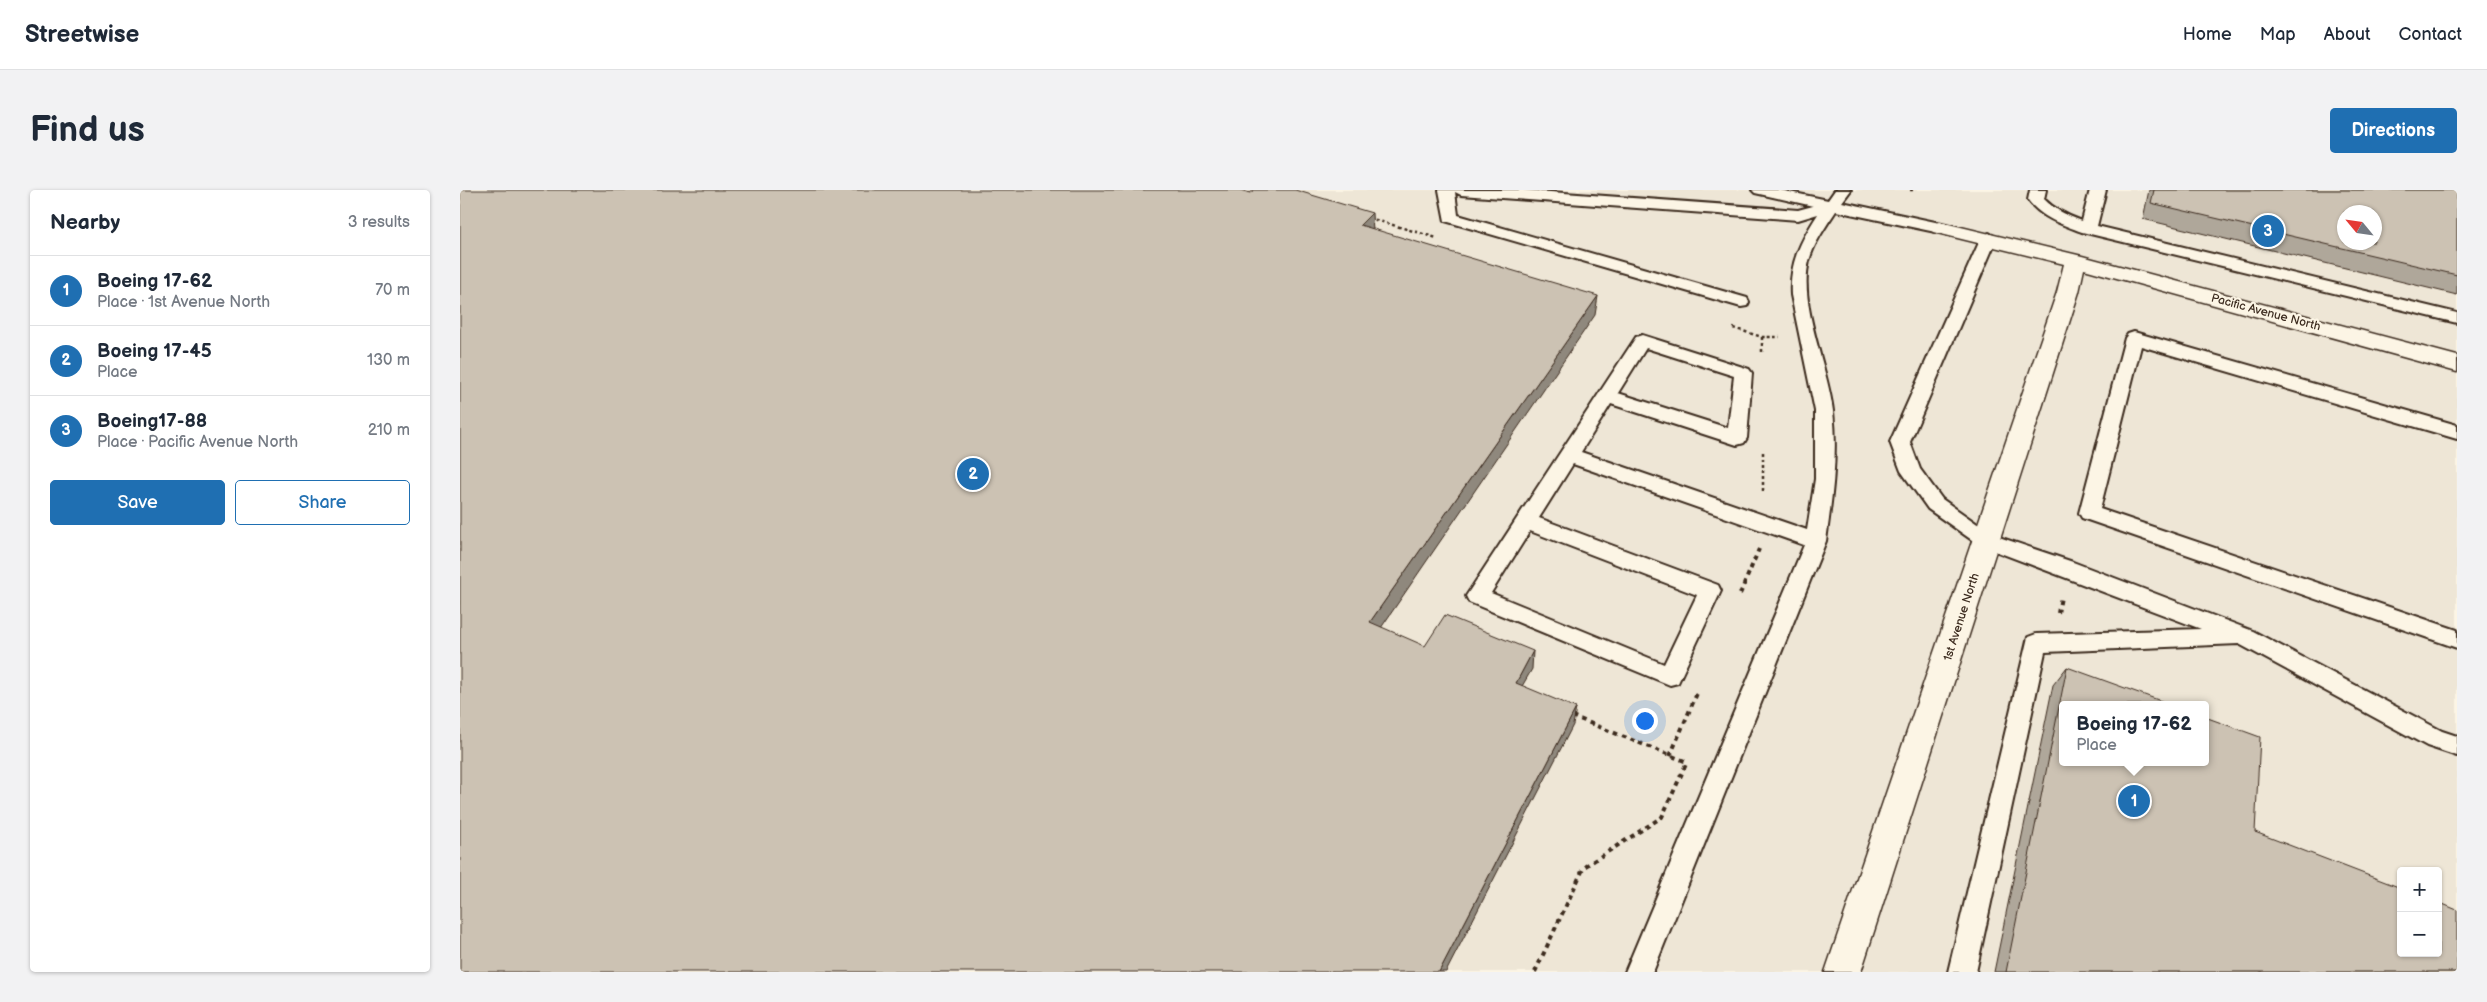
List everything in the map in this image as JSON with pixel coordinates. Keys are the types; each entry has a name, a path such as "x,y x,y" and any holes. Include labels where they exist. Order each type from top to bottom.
{"street":[{"name":"Pacific Avenue North","path":"1940,228 1989,238 2075,260 2457,364"},
{"name":"1st Avenue North","path":"1843,972 2068,292 2075,260"}],"lane":[{"path":"1447,190 1451,218 1741,302"},
{"path":"1461,190 1798,215 1837,198"},
{"path":"1760,190 1837,198 1885,214 1940,228"},
{"path":"2038,190 2036,200 2044,209 2058,218 2088,228 2457,318"},
{"path":"2088,228 2098,190"},
{"path":"1639,972 1816,541 1825,479 1824,411 1799,295 1798,278 1801,258 1837,198"},
{"path":"1989,238 1900,442 1910,471 1935,504 1986,540 2066,568 2245,637 2457,752"},
{"path":"2457,432 2134,338 2090,513 2457,639"},
{"path":"1526,521 1710,591 1670,676 1477,596 1642,341 1744,372 1737,438 1607,396"},
{"path":"1569,455 1816,541"},
{"path":"1962,972 2036,643 2245,637"},
{"path":"2434,739 2457,746"}],"path":[{"path":"1762,337 1762,356"},
{"path":"1740,595 1763,542 1762,444"},
{"path":"2053,642 2066,568"},
{"path":"1670,756 1701,684"},
{"path":"1562,712 1720,776"},
{"path":"1535,972 1584,868 1662,816 1686,762"}],"shaded area":[{"path":"460,190 2457,190 2457,972 460,972"}],"building":[{"path":"460,190 1240,190 1250,193 1254,190 1295,190 1372,213 1360,225 1598,296 1370,622 1425,646 1445,615 1533,651 1516,683 1576,708 1439,972 460,972"},
{"path":"2154,190 2457,190 2457,275 2351,250 2382,250 2382,205 2337,205 2337,247 2151,203"},
{"path":"2067,667 2161,701 2060,701"},
{"path":"2059,707 2059,766 2209,766 2209,718 2260,737 2255,832 2397,886 2397,957 2442,957 2442,904 2457,910 2457,972 2006,972"}],"place":[{"name":"Boeing17-88","path":"2268,231"},
{"name":"Boeing 17-45","path":"973,474"},
{"name":"Boeing 17-62","path":"2134,801"}]}
